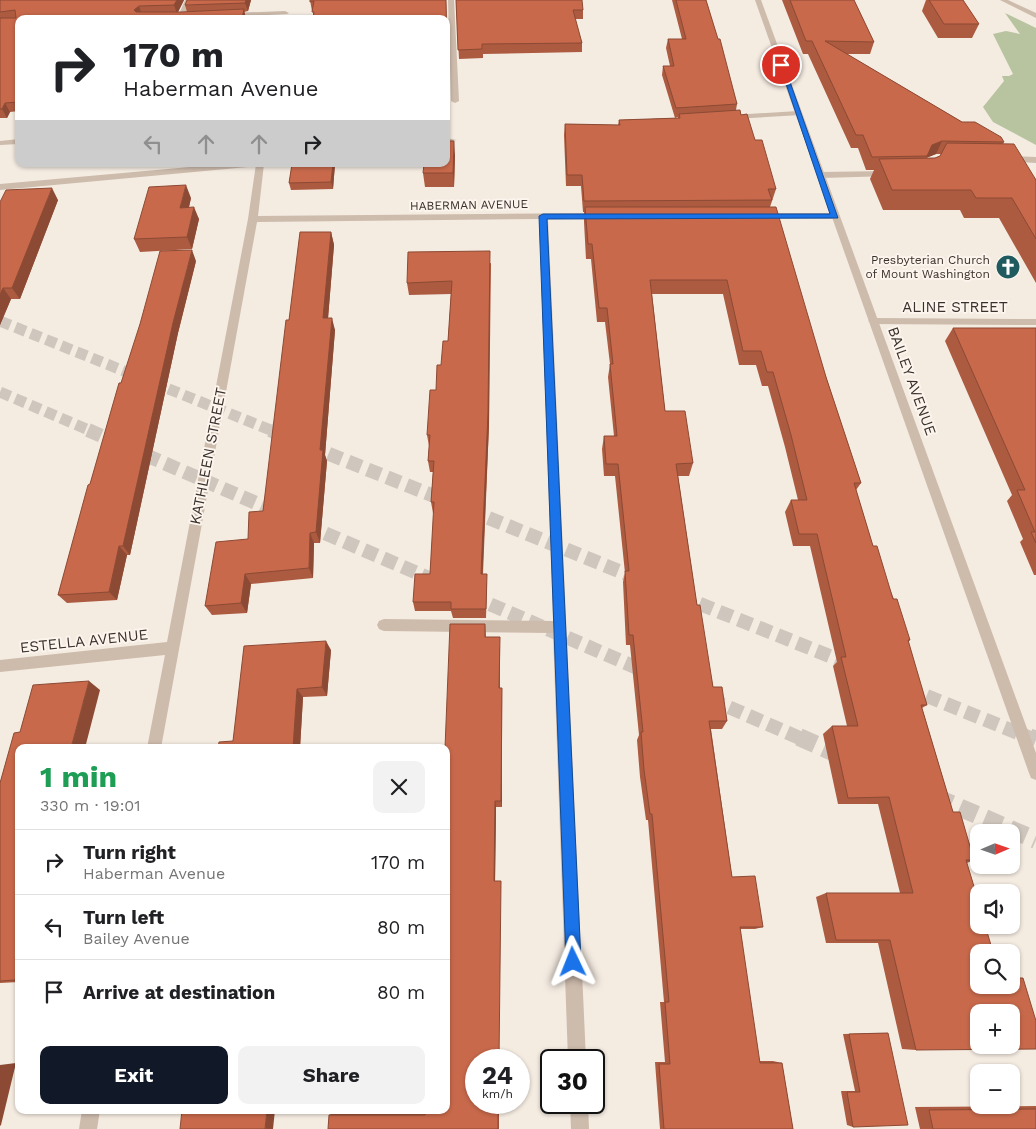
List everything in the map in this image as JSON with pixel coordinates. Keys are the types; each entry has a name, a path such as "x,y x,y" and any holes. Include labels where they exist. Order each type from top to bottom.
{"street":[{"path":"181,15 188,0"},
{"path":"451,0 455,101"},
{"name":"BAILEY AVENUE","path":"758,0 1036,773"},
{"path":"1003,0 1036,16"},
{"path":"241,15 285,13"},
{"path":"727,118 798,113"},
{"path":"0,143 15,141"},
{"path":"995,159 1036,160"},
{"path":"0,187 216,167"},
{"name":"KATHLEEN STREET","path":"155,744 171,648 253,219 260,167"},
{"path":"821,175 896,174"},
{"path":"543,216 577,1049"},
{"name":"HABERMAN AVENUE","path":"253,219 612,216"},
{"path":"750,216 835,216"},
{"name":"ALINE STREET","path":"873,321 1036,322"},
{"path":"384,625 560,627"},
{"name":"ESTELLA AVENUE","path":"0,666 171,648"},
{"path":"88,1129 90,1114"},
{"path":"579,1114 580,1129"}],"green space":[{"path":"1005,13 1036,28 1036,145 993,122 983,107 1004,81 1002,76 1013,74 993,34 1006,31 1020,34"}],"building":[{"path":"0,0 177,0 174,5 139,6 134,10 136,12 244,9 243,15 16,15 15,10 0,12"},
{"path":"187,0 246,0 245,3 185,5"},
{"path":"310,0 446,0 446,15 314,15 314,12 312,12 314,1 310,2"},
{"path":"456,0 582,0 583,10 573,10 582,43 482,44 482,49 458,50"},
{"path":"676,0 706,0 718,39 720,39 737,104 676,108 663,66 674,66 668,39 686,39"},
{"path":"790,0 854,0 874,42 825,41 962,122 975,122 1001,137 1004,142 942,141 932,145 927,156 872,157 863,135 856,135 812,41 806,41"},
{"path":"929,0 963,0 979,24 944,24"},
{"path":"0,18 15,18 15,102 5,103 2,109 0,109"},
{"path":"740,110 741,115 747,114 755,140 762,140 776,189 768,189 772,200 584,201 582,175 567,175 565,124 620,125 619,120 680,118 679,114"},
{"path":"450,141 454,141 453,173 423,173 424,167 450,167"},
{"path":"947,143 1014,144 1036,180 1036,239 1012,198 976,198 971,190 892,190 879,159 935,158 940,156"},
{"path":"292,167 333,167 331,182 289,183"},
{"path":"186,185 180,208 194,207 187,237 134,239 149,187"},
{"path":"52,188 12,288 3,288 0,295 0,202 6,190"},
{"path":"585,207 776,207 826,377 861,483 854,483 873,546 877,546 893,599 897,599 910,640 908,640 927,705 921,705 953,812 960,812 970,846 970,860 966,860 973,884 970,884 970,934 988,934 991,944 970,944 970,994 1020,994 1020,978 1023,978 1036,1021 1036,1049 1020,1049 1020,1004 970,1004 970,1050 916,1050 890,940 836,940 826,893 913,893 889,797 848,798 832,726 858,726 841,657 846,657 817,534 799,534 791,500 807,500 791,435 773,372 767,372 761,351 743,351 727,280 650,280 665,411 685,411 693,463 676,464 697,605 700,605 713,687 722,687 727,721 709,721 732,877 755,876 763,927 740,927 760,1063 782,1063 793,1129 664,1129 659,1064 670,1064 665,1002 669,1002 652,814 650,814 644,770 641,732 643,732 633,635 629,635 625,571 629,571 618,464 606,464 604,436 617,436 610,364 613,364 607,308 599,308 592,244 588,244"},
{"path":"300,232 331,232 323,318 332,318 320,450 323,450 316,532 310,533 309,568 245,574 241,603 205,606 216,542 248,539 249,512 263,511 286,320 289,320"},
{"path":"192,250 173,323 123,546 119,546 109,592 58,595 88,485 90,484 119,383 121,383 140,324 160,251"},
{"path":"490,251 488,413 481,574 487,574 486,609 451,609 451,602 413,602 415,574 430,574 434,502 431,502 434,461 428,461 430,435 427,435 430,390 436,390 437,365 441,365 443,341 448,341 452,281 407,283 408,252"},
{"path":"953,328 1036,328 1036,543 1031,532 1035,532 1017,490 1025,490"},
{"path":"450,624 485,624 485,637 500,637 499,688 502,688 501,801 495,801 494,881 501,881 499,1049 465,1049 465,1114 498,1114 498,1129 328,1129 329,1115 450,1114 450,744 445,744"},
{"path":"326,641 322,687 297,689 293,744 219,744 219,742 233,741 244,646"},
{"path":"89,681 72,744 15,744 15,980 0,981 0,783 14,733 20,732 33,685"},
{"path":"888,1033 908,1125 853,1127 847,1092 860,1092 849,1034"},
{"path":"1020,1109 1036,1109 1036,1129 933,1129 929,1110 970,1110 970,1114 1020,1114"},
{"path":"182,1114 267,1114 265,1129 180,1129"}],"tunnel":[{"path":"0,321 273,431"},
{"path":"0,392 91,431"},
{"path":"88,430 279,513"},
{"path":"270,430 289,438"},
{"path":"309,446 449,502"},
{"path":"469,510 641,580"},
{"path":"306,525 438,582"},
{"path":"471,596 649,673"},
{"path":"680,596 852,665"},
{"path":"907,688 1033,739"},
{"path":"710,699 802,739"},
{"path":"799,737 844,757"},
{"path":"1029,737 1036,740"},
{"path":"935,797 1036,840"}],"place":[{"name":"Presbyterian Church of Mount Washington","path":"1008,267"}],"route":[{"path":"573,962 543,216 835,216 781,65"}]}
